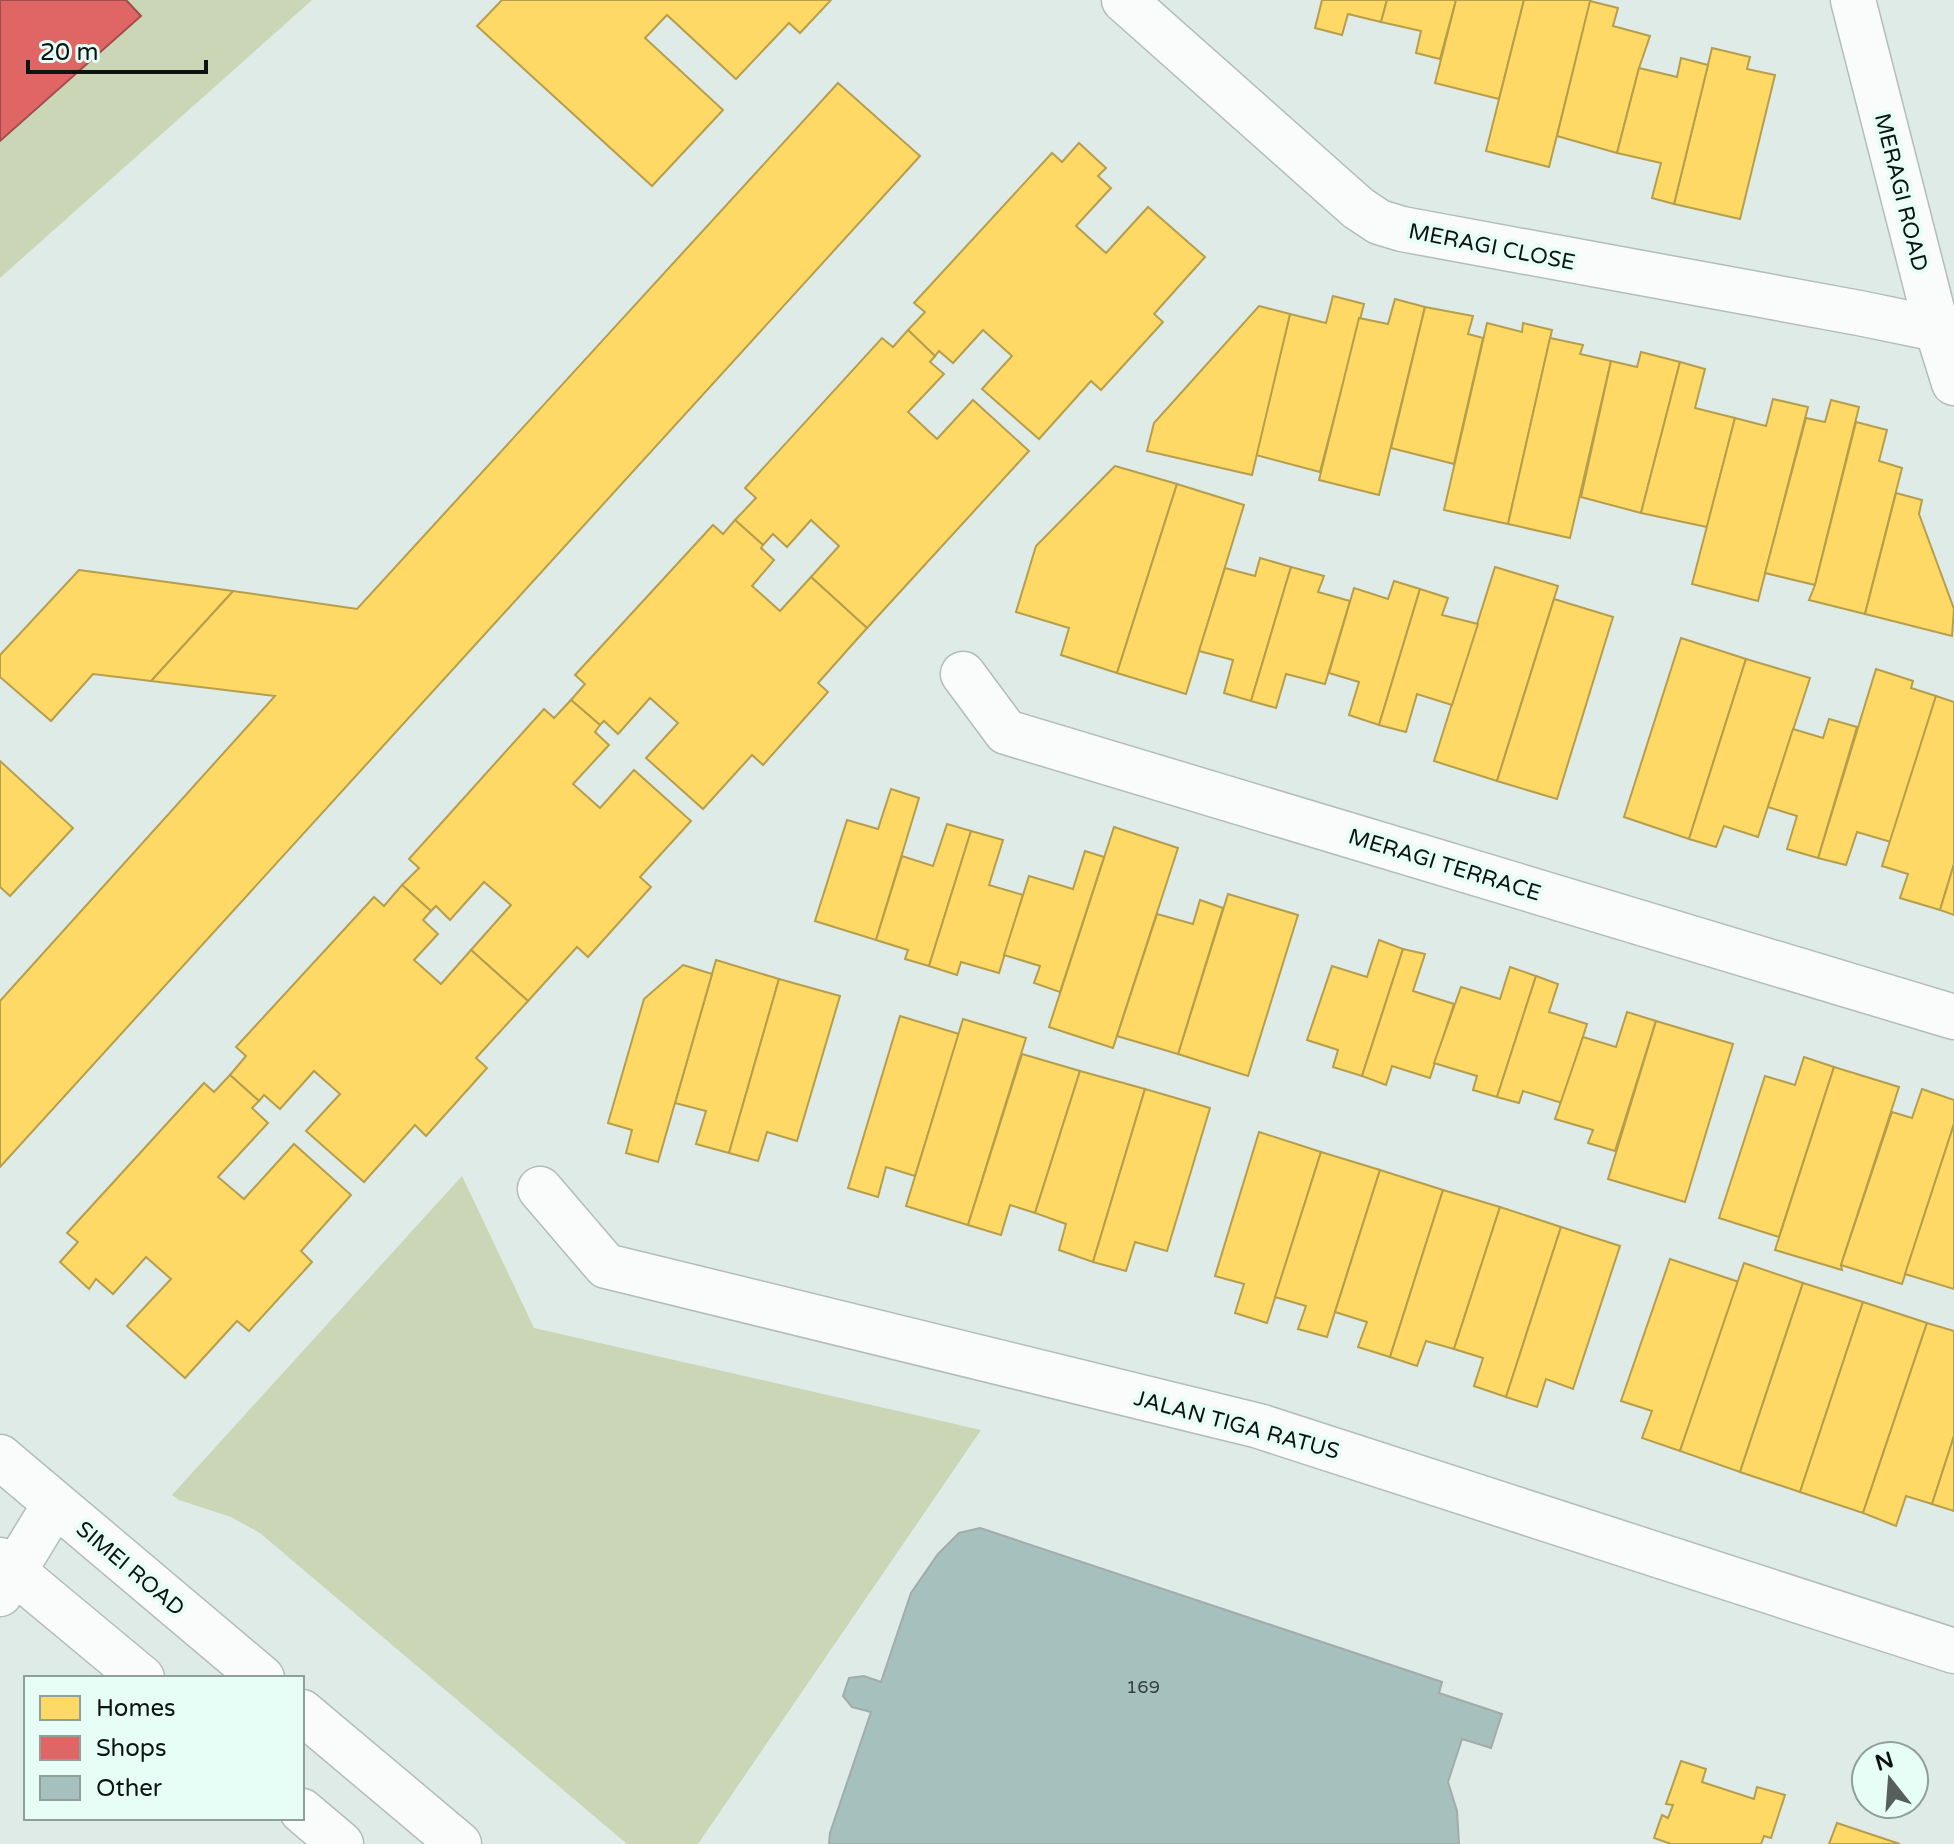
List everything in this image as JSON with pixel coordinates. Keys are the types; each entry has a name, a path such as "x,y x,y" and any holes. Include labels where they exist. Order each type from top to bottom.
{"street":[{"name":"MERAGI CLOSE","path":"1124,0 1358,208 1379,222 1402,229 1937,329"},
{"name":"MERAGI ROAD","path":"1853,0 1937,329 1954,383"},
{"name":"MERAGI TERRACE","path":"963,674 1006,732 1954,1017"},
{"name":"JALAN TIGA RATUS","path":"540,1189 606,1266 1259,1426 1954,1651"},
{"name":"SIMEI ROAD","path":"0,1457 260,1676"},
{"path":"55,1504 5,1575 139,1676"},
{"path":"304,1714 459,1844"},
{"path":"304,1813 341,1844"}],"green space":[{"path":"0,0 312,0 0,278"},
{"path":"462,1176 534,1328 981,1430 698,1844 627,1844 260,1533 231,1517 172,1495"}],"building: Homes":[{"path":"502,0 831,0 800,33 789,23 736,79 667,15 645,38 723,110 652,186 477,26"},
{"path":"1322,0 1387,0 1381,22 1348,14 1342,35 1315,28"},
{"path":"1387,0 1456,0 1440,59 1416,53 1421,31 1381,22"},
{"path":"1456,0 1524,0 1499,99 1435,83"},
{"path":"1524,0 1591,0 1549,167 1486,151"},
{"path":"1590,1 1618,8 1613,26 1650,36 1617,153 1557,136"},
{"path":"1712,48 1750,57 1747,69 1775,75 1740,219 1674,204"},
{"path":"1681,58 1708,65 1674,204 1652,198 1661,163 1617,153 1639,68 1677,77"},
{"path":"838,83 920,156 0,1167 0,1001 275,696 151,681 233,591 357,609"},
{"path":"1079,143 1106,168 1098,176 1111,188 1076,226 1106,253 1148,207 1205,257 1154,314 1163,322 1101,390 1091,381 1039,439 982,389 1012,356 983,330 953,363 939,351 935,356 908,330 925,312 914,303 1052,153 1062,162"},
{"path":"1333,296 1364,304 1320,472 1256,455 1290,314 1326,323"},
{"path":"1395,299 1425,307 1379,495 1319,480 1359,318 1388,324"},
{"path":"1259,306 1290,314 1252,475 1147,451 1154,423"},
{"path":"1425,307 1473,316 1468,334 1483,338 1454,464 1391,448"},
{"path":"1487,323 1522,332 1523,323 1552,330 1508,524 1444,510"},
{"path":"908,330 935,356 930,362 944,374 908,412 937,439 973,400 1029,451 867,628 811,577 839,546 811,520 787,547 773,534 763,545 735,520 756,498 745,488 882,338 893,347"},
{"path":"1550,338 1583,345 1580,354 1611,361 1570,538 1508,524"},
{"path":"1641,352 1680,362 1641,513 1581,497 1611,361 1637,367"},
{"path":"1680,362 1705,369 1695,408 1735,418 1707,527 1641,513"},
{"path":"1773,399 1808,407 1758,601 1692,584 1735,418 1766,426"},
{"path":"1831,400 1859,407 1815,585 1765,573 1806,418 1825,422"},
{"path":"1856,422 1887,430 1879,461 1902,468 1865,614 1809,600"},
{"path":"1115,466 1177,484 1117,673 1061,655 1069,628 1016,612 1036,546"},
{"path":"1177,484 1244,505 1186,694 1117,673"},
{"path":"1896,493 1922,500 1919,514 1954,609 1952,636 1865,614"},
{"path":"735,520 763,545 761,548 774,560 752,586 780,611 811,577 867,628 818,683 828,692 763,765 752,755 703,809 646,758 678,723 650,698 618,734 604,721 600,725 571,700 585,684 575,675 713,525 723,534"},
{"path":"1260,558 1291,567 1251,701 1224,693 1233,660 1199,651 1225,568 1255,576"},
{"path":"1291,567 1324,576 1318,592 1350,601 1325,684 1286,674 1276,708 1251,701"},
{"path":"1495,567 1558,586 1497,781 1434,761"},
{"path":"79,570 233,591 151,681 93,674 51,721 0,677 0,655"},
{"path":"1394,581 1420,589 1379,725 1349,715 1359,682 1329,673 1354,588 1388,599"},
{"path":"1420,589 1448,598 1442,615 1478,624 1452,705 1417,694 1406,732 1379,725"},
{"path":"1554,599 1613,617 1557,799 1497,781"},
{"path":"1681,638 1746,659 1689,839 1624,817"},
{"path":"1746,659 1810,678 1758,837 1724,826 1716,847 1689,839"},
{"path":"1876,669 1913,681 1911,688 1936,696 1891,842 1857,832 1846,865 1818,858"},
{"path":"1936,696 1954,702 1954,864 1940,910 1900,898 1908,874 1882,866"},
{"path":"571,700 600,725 595,732 609,745 573,784 600,808 634,770 691,821 640,877 651,887 588,957 577,947 528,1001 471,950 511,905 484,882 450,920 436,906 431,911 402,885 419,868 409,859 544,709 554,718"},
{"path":"1829,719 1857,727 1818,858 1787,849 1797,816 1768,807 1793,729 1823,738"},
{"path":"0,761 73,828 10,896 0,887"},
{"path":"891,789 919,798 876,940 815,921 847,820 878,829"},
{"path":"947,824 971,831 929,966 905,959 908,950 876,940 902,856 933,866"},
{"path":"1114,827 1178,848 1113,1048 1049,1027"},
{"path":"971,831 1003,840 989,885 1023,895 999,973 961,962 957,975 929,966"},
{"path":"1085,851 1104,857 1060,992 1034,983 1040,966 1004,955 1029,876 1073,889"},
{"path":"1954,864 1954,915 1940,910"},
{"path":"402,885 431,911 423,920 438,934 414,960 441,984 471,950 528,1001 476,1058 487,1068 426,1136 415,1125 364,1182 306,1131 340,1094 314,1071 280,1109 264,1095 259,1101 230,1075 246,1056 236,1047 374,897 384,906"},
{"path":"1228,894 1298,915 1248,1076 1178,1054"},
{"path":"1200,900 1223,908 1178,1054 1117,1036 1157,914 1193,924"},
{"path":"1379,940 1403,949 1362,1076 1333,1067 1338,1050 1307,1040 1332,966 1367,977"},
{"path":"1403,949 1425,954 1413,991 1454,1004 1430,1078 1392,1066 1386,1085 1362,1076"},
{"path":"716,960 779,979 729,1153 696,1144 706,1111 675,1103"},
{"path":"683,965 712,974 658,1162 626,1153 632,1130 608,1123 644,999"},
{"path":"1510,967 1536,976 1497,1097 1473,1090 1477,1076 1434,1063 1461,987 1500,999"},
{"path":"1536,976 1558,984 1549,1012 1587,1024 1562,1103 1523,1091 1519,1103 1497,1097"},
{"path":"779,979 840,996 797,1141 767,1132 758,1161 729,1153"},
{"path":"1627,1012 1656,1021 1615,1151 1588,1143 1593,1130 1555,1119 1583,1037 1616,1047"},
{"path":"900,1016 959,1034 915,1176 886,1167 878,1197 848,1188"},
{"path":"963,1019 1026,1038 968,1225 906,1206"},
{"path":"1656,1021 1733,1044 1685,1202 1608,1179"},
{"path":"1022,1054 1080,1071 1035,1213 1010,1205 1001,1235 968,1225"},
{"path":"1804,1057 1834,1067 1779,1237 1719,1218 1765,1076 1795,1085"},
{"path":"1834,1067 1899,1087 1841,1265 1842,1270 1775,1250"},
{"path":"1080,1071 1145,1089 1093,1262 1059,1250 1066,1224 1035,1213"},
{"path":"230,1075 259,1101 252,1108 268,1123 218,1177 244,1199 294,1144 351,1195 301,1251 312,1262 249,1331 237,1321 185,1378 127,1326 171,1279 146,1257 113,1294 96,1279 89,1289 60,1262 78,1242 67,1233 204,1083 214,1092"},
{"path":"1145,1089 1210,1108 1167,1251 1135,1242 1126,1271 1093,1262"},
{"path":"1922,1089 1954,1100 1954,1124 1902,1284 1841,1265 1892,1112 1912,1118"},
{"path":"1954,1124 1954,1289 1905,1274"},
{"path":"1259,1132 1321,1152 1267,1323 1235,1313 1244,1284 1215,1276"},
{"path":"1321,1152 1380,1170 1327,1337 1298,1329 1306,1306 1275,1297"},
{"path":"1380,1170 1443,1190 1390,1357 1358,1347 1367,1322 1335,1312"},
{"path":"1443,1190 1500,1207 1454,1349 1426,1341 1417,1366 1390,1357"},
{"path":"1500,1207 1561,1227 1506,1397 1474,1386 1483,1358 1454,1349"},
{"path":"1561,1227 1620,1246 1573,1389 1546,1379 1537,1407 1506,1397"},
{"path":"1670,1259 1739,1282 1680,1451 1642,1438 1652,1411 1621,1401"},
{"path":"1744,1263 1803,1283 1740,1472 1680,1451"},
{"path":"1803,1283 1863,1302 1800,1492 1740,1472"},
{"path":"1863,1302 1927,1323 1863,1513 1800,1492"},
{"path":"1927,1323 1954,1331 1954,1436 1932,1504 1906,1496 1896,1526 1863,1513"},
{"path":"1954,1436 1954,1511 1932,1504"},
{"path":"1681,1761 1706,1769 1702,1782 1754,1799 1757,1787 1785,1795 1771,1838 1764,1836 1761,1844 1671,1844 1654,1838 1662,1815 1668,1818 1673,1805 1666,1804"},
{"path":"1837,1823 1900,1844 1829,1844"}],"building: Shops":[{"path":"0,0 126,0 141,16 0,141"}],"building: Other":[{"path":"980,1528 1442,1682 1439,1693 1502,1714 1491,1748 1462,1739 1448,1782 1457,1811 1459,1844 829,1844 871,1712 852,1707 843,1696 849,1678 864,1676 881,1682 911,1593 938,1554 959,1533"}]}
